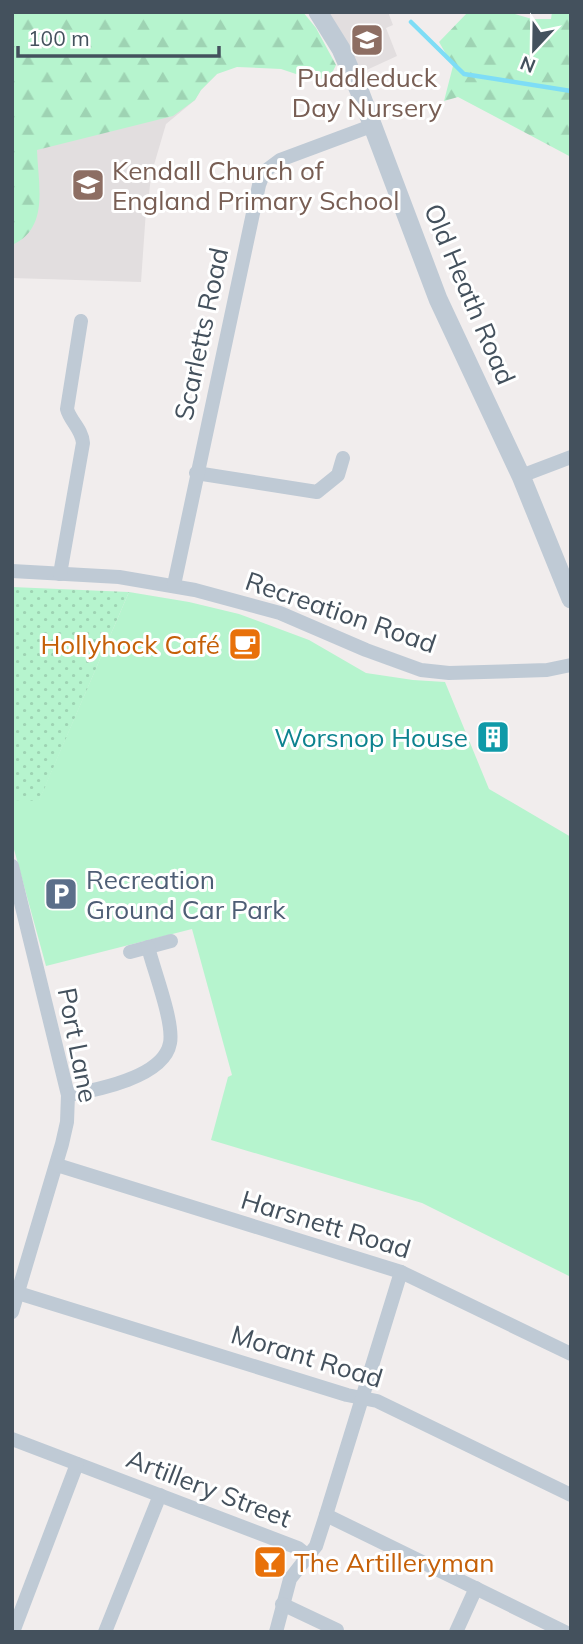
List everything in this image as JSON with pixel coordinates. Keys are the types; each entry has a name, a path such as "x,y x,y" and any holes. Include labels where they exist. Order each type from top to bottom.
{"street":[{"name":"Old Heath Road","path":"318,12 341,49 374,125 438,299 521,477 571,599"},
{"name":"Scarletts Road","path":"174,585 196,473 264,172 280,160 374,125"},
{"path":"60,574 83,443 67,409 82,321"},
{"path":"196,473 317,492 338,475 343,457"},
{"path":"521,477 571,457"},
{"name":"Recreation Road","path":"12,571 119,577 174,585 280,612 399,664 421,670 449,673 547,670 571,665"},
{"name":"Port Lane","path":"12,866 68,1095 67,1122 57,1165 12,1312"},
{"path":"130,952 171,941"},
{"path":"68,1095 107,1086 145,1072 164,1058 170,1045 170,1029 148,947"},
{"name":"Harsnett Road","path":"57,1165 401,1272 571,1354"},
{"path":"308,1556 316,1546 327,1515 401,1272"},
{"name":"Morant Road","path":"18,1293 377,1401 571,1495"},
{"name":"Artillery Street","path":"12,1439 298,1548 308,1556 290,1579 276,1632"},
{"path":"13,1632 77,1464"},
{"path":"105,1632 160,1495"},
{"path":"327,1515 565,1632"},
{"path":"456,1632 476,1588"},
{"path":"282,1604 337,1630"}],"shaded area":[{"name":"Puddleduck Day Nursery","path":"326,12 388,12 393,25 386,28 397,56 360,73"},
{"name":"Kendall Church of England Primary School","path":"217,74 195,100 166,124 147,196 141,282 12,278 12,212 29,143"}],"green space":[{"path":"12,12 303,12 316,28 336,65 330,77 314,80 281,69 237,67 217,74 195,100 173,116 37,150 40,191 37,216 32,228 12,245"},
{"path":"468,12 508,12 532,19 551,19 552,12 571,12 571,157 458,97 444,101 453,66 439,42"},
{"path":"12,587 129,592 39,801 12,800"},
{"path":"129,592 239,614 309,640 366,673 445,682 489,789 571,837 571,1277 422,1203 211,1140 228,1077 232,1075 192,929 46,966 12,842 12,800 39,800"}],"waterway":[{"path":"411,22 464,74 571,91"}],"place":[{"name":"Puddleduck Day Nursery","path":"367,40"},
{"name":"Kendall Church of England Primary School","path":"88,185"},
{"name":"Hollyhock Café","path":"245,644"},
{"name":"Worsnop House","path":"493,737"},
{"name":"Recreation Ground Car Park","path":"61,894"},
{"name":"The Artilleryman","path":"270,1562"}]}
